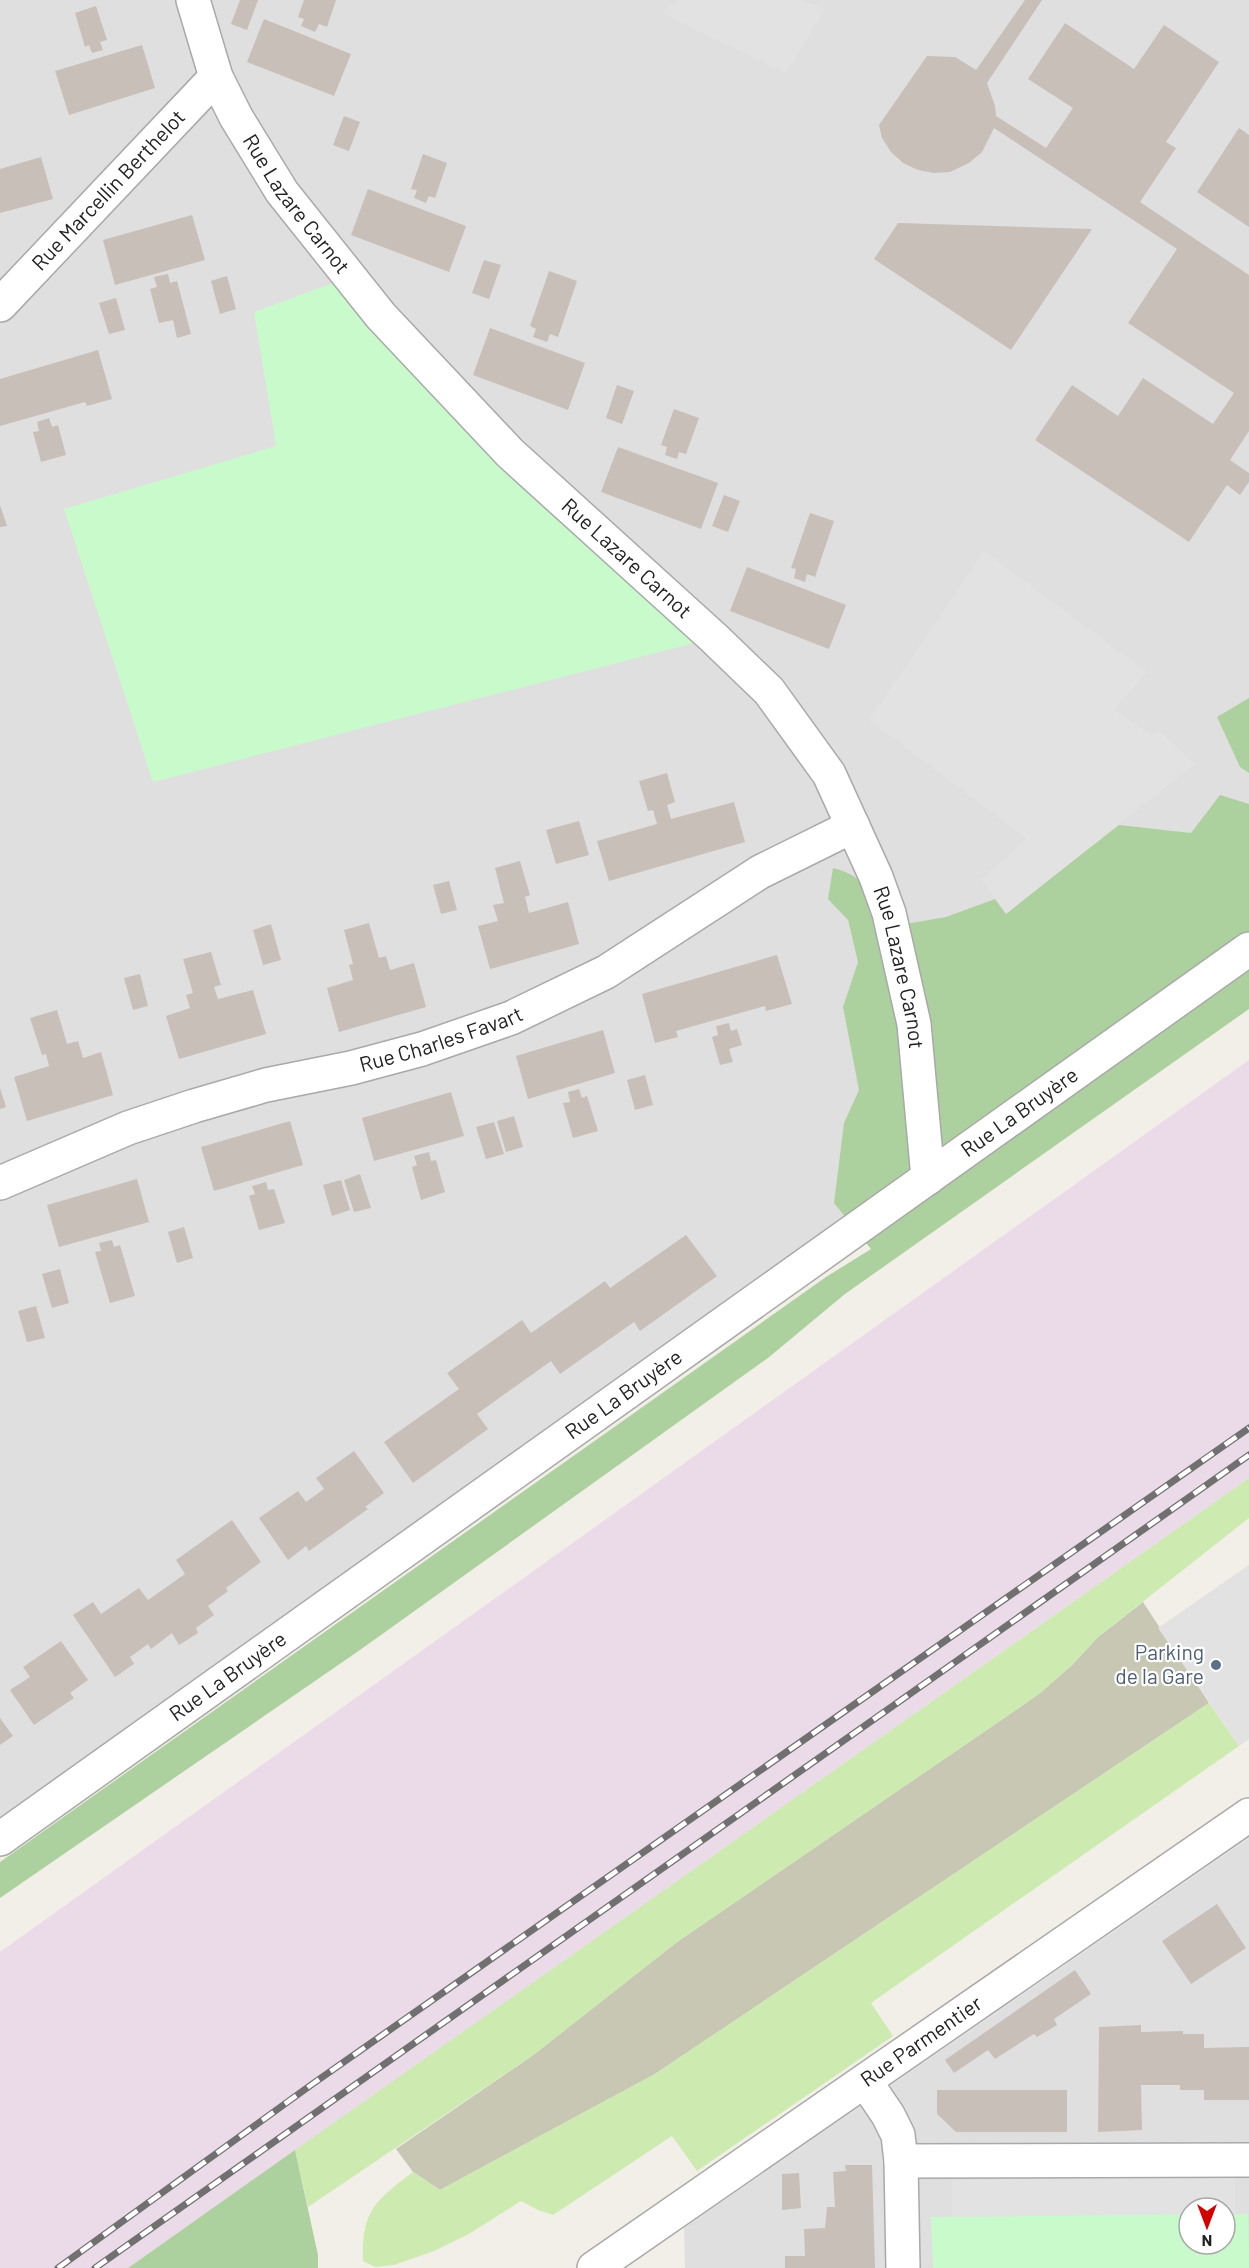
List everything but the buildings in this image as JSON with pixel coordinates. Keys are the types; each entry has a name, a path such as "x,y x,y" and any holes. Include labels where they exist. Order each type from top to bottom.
{"street":[{"name":"Rue Lazare Carnot","path":"193,0 216,78 236,117 282,192 381,316 510,453 714,638 769,692 830,774 876,877 889,913 914,1024 928,1178"},
{"name":"Rue Marcellin Berthelot","path":"0,305 216,78"},
{"name":"Rue Charles Favart","path":"0,1183 128,1128 194,1106 266,1085 351,1068 422,1049 512,1018 606,972 760,872 853,826"},
{"name":"Rue La Bruyère","path":"0,1839 1249,949"},
{"name":"Rue Parmentier","path":"594,2268 1249,1815"},
{"path":"865,2081 888,2115 898,2135 901,2162 903,2268"},
{"path":"901,2162 1243,2160"}],"shaded area":[{"path":"0,0 1249,0 1249,949 0,1839"},
{"path":"676,0 802,0 825,9 786,74 662,13"},
{"path":"984,551 1147,672 1114,710 1152,736 1159,731 1195,764 1006,914 981,879 1027,839 869,720"},
{"path":"1249,1060 1249,1478 128,2268 0,2268 0,1952"},
{"name":"Parking de la Gare","path":"1249,1565 1249,1739 1239,1746 1158,1628"},
{"path":"1143,1602 1209,1703 655,2074 440,2190 413,2172 396,2149 532,2056 677,1942 1039,1694 1072,1665 1098,1637"},
{"path":"1249,1838 1249,2268 685,2268 684,2228"},
{"path":"1235,2176 1235,2196 1177,2196 1177,2214 952,2217 952,2180"}],"green space":[{"path":"350,277 714,638 153,782 64,509 276,446 254,312"},
{"path":"1249,698 1249,773 1240,767 1217,717"},
{"path":"1220,795 1249,804 1249,1009 845,1294 768,1358 360,1650 0,1898 0,1862 826,1277 871,1249 834,1203 844,1123 859,1090 843,1007 858,962 848,920 828,899 833,868 854,877 867,890 882,928 946,917 995,899 1006,913 1119,825 1191,833"},
{"path":"1249,1478 1249,1518 1098,1637 1072,1665 1039,1694 677,1942 532,2056 308,2207 295,2150"},
{"path":"1209,1703 1239,1746 871,2003 893,2036 697,2171 672,2136 553,2215 521,2201 469,2234 434,2251 394,2265 375,2267 363,2261 365,2230 373,2208 380,2199 413,2172 440,2190 655,2074"},
{"path":"295,2150 318,2255 318,2268 128,2268"},
{"path":"1177,2214 1177,2256 1237,2256 1237,2214 1248,2214 1249,2268 933,2268 931,2217"}],"railway":[{"path":"58,2268 311,2085 1249,1428"},
{"path":"95,2268 1249,1455"}],"place":[{"name":"Parking de la Gare","path":"1216,1665"}]}
